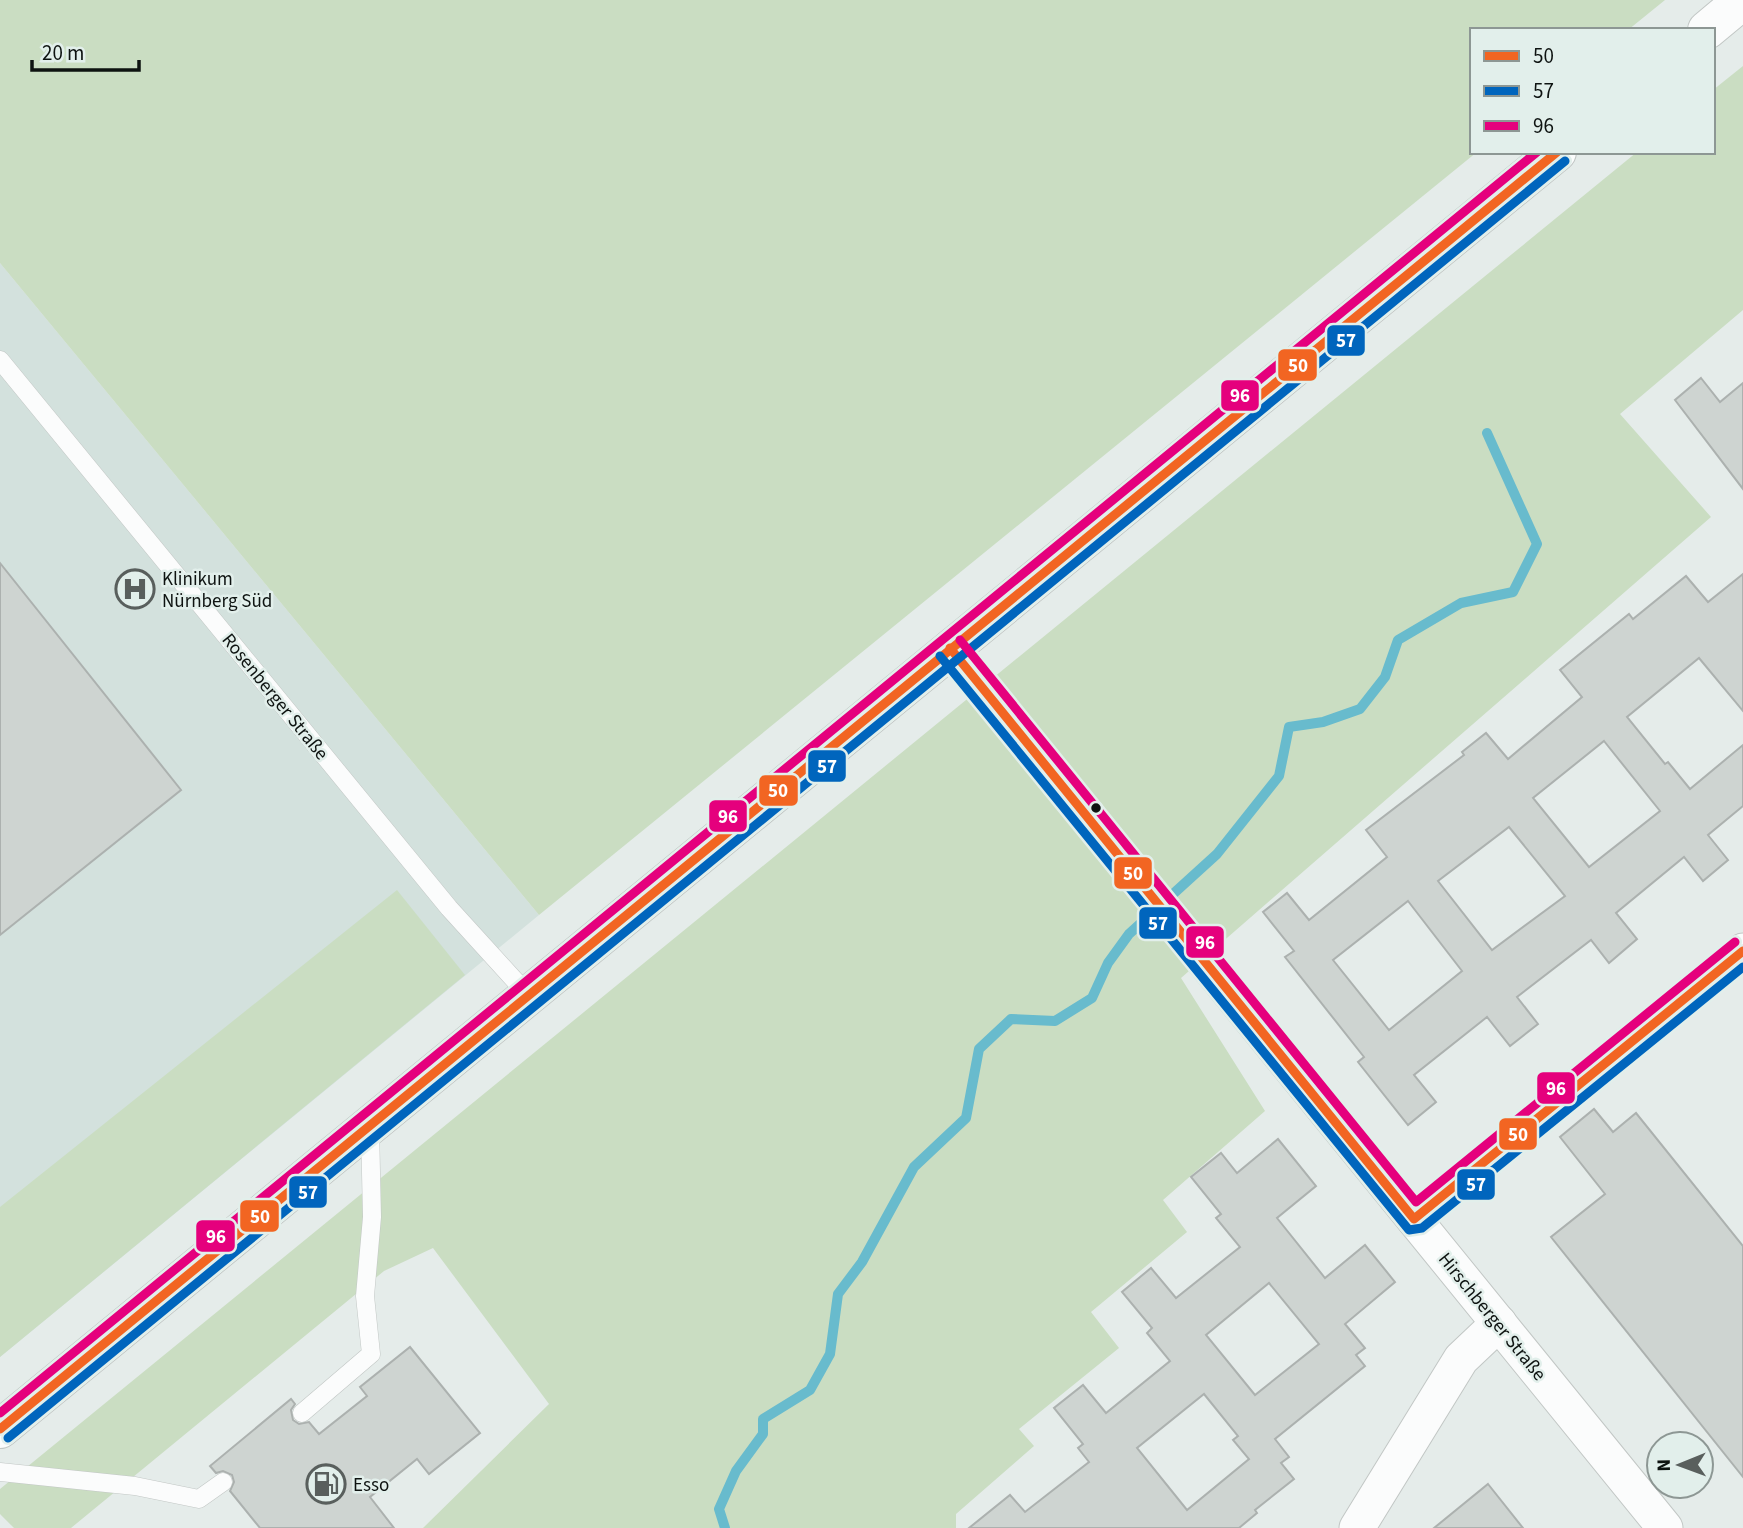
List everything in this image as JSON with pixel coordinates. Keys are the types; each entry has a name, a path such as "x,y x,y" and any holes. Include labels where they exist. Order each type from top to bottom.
{"main road":[{"path":"1709,28 1743,0"},
{"path":"0,1429 1555,154"}],"street":[{"name":"Hirschberger Straße","path":"950,648 1665,1528"},
{"path":"1415,1219 1743,951"},
{"path":"1357,1528 1461,1359 1500,1323"}],"lane":[{"name":"Rosenberger Straße","path":"0,360 449,908 529,996"},
{"path":"302,1413 371,1354 365,1296 372,1217 370,1125"},
{"path":"0,1472 135,1486 199,1499 223,1482"}],"shaded area":[{"name":"Klinikum Nürnberg Süd","path":"0,263 539,915 0,1357"}],"green space":[{"path":"0,0 1665,0 1630,28 1470,28 1470,154 1475,154 539,915 0,263"},
{"path":"1743,66 1743,310 1620,414 1711,517 1181,978 1265,1111 1163,1200 1187,1232 1091,1312 1119,1348 1019,1429 1034,1446 956,1514 956,1528 423,1528 549,1404 433,1248 384,1271 71,1528 14,1528 0,1514 0,1489 1635,154 1715,154 1715,88"},
{"path":"397,890 465,975 0,1357 0,1207"}],"building":[{"path":"1701,378 1720,402 1743,383 1743,489 1675,400"},
{"path":"0,563 181,790 0,935"},
{"path":"1743,574 1743,711 1699,658 1627,717 1665,764 1668,762 1690,789 1743,745 1743,806 1708,835 1728,860 1703,881 1684,857 1616,913 1637,939 1609,963 1591,940 1517,997 1538,1024 1510,1046 1487,1017 1414,1075 1436,1102 1408,1125 1358,1062 1364,1057 1285,957 1294,951 1263,912 1287,893 1309,920 1387,857 1366,830 1464,755 1462,752 1486,733 1508,759 1582,697 1560,670 1629,614 1633,619 1686,576 1708,602","holes":["1604,741 1660,811 1589,867 1533,798","1509,827 1565,896 1492,950 1438,881","1408,901 1462,971 1389,1030 1333,960"]},
{"path":"1594,1109 1613,1132 1636,1113 1743,1246 1743,1477 1715,1442 1715,1430 1705,1430 1551,1237 1605,1194 1560,1137"},
{"path":"1278,1139 1316,1186 1277,1218 1325,1278 1365,1245 1395,1282 1345,1324 1365,1348 1356,1355 1365,1366 1275,1439 1289,1457 1281,1463 1294,1479 1255,1510 1257,1513 1239,1528 969,1528 1010,1495 1025,1512 1089,1462 1078,1448 1083,1444 1054,1408 1083,1385 1106,1413 1170,1361 1147,1333 1152,1328 1122,1292 1151,1268 1176,1298 1240,1247 1216,1218 1221,1214 1191,1177 1221,1153 1237,1173","holes":["1269,1283 1319,1344 1255,1395 1206,1335","1204,1394 1238,1436 1233,1440 1249,1459 1187,1510 1137,1448"]},
{"path":"410,1347 480,1433 429,1474 417,1459 370,1497 394,1528 260,1528 230,1491 234,1482 232,1475 223,1471 216,1473 210,1466 291,1399 295,1404 291,1410 293,1420 299,1424 309,1422 319,1434 367,1396 360,1387"},
{"path":"1488,1484 1523,1528 1434,1528"}],"waterway":[{"path":"725,1528 719,1509 736,1471 763,1434 763,1419 810,1390 830,1354 838,1294 862,1262 914,1167 966,1118 979,1049 1011,1019 1055,1021 1092,998 1108,963 1129,934 1217,854 1279,776 1289,727 1323,722 1360,709 1385,677 1398,640 1461,603 1513,592 1537,544 1487,433"}],"transit line":[{"name":"96","path":"0,1413 1535,154"},
{"name":"50","path":"0,1429 1555,154"},
{"name":"57","path":"8,1438 1565,161"},
{"name":"96","path":"960,640 1416,1202 1735,942"},
{"name":"50","path":"950,648 1414,1219 1743,951"},
{"name":"57","path":"940,656 1409,1230 1422,1228 1743,967"}],"place":[{"name":"Klinikum Nürnberg Süd","path":"135,589"},
{"name":"Esso","path":"326,1484"}]}
